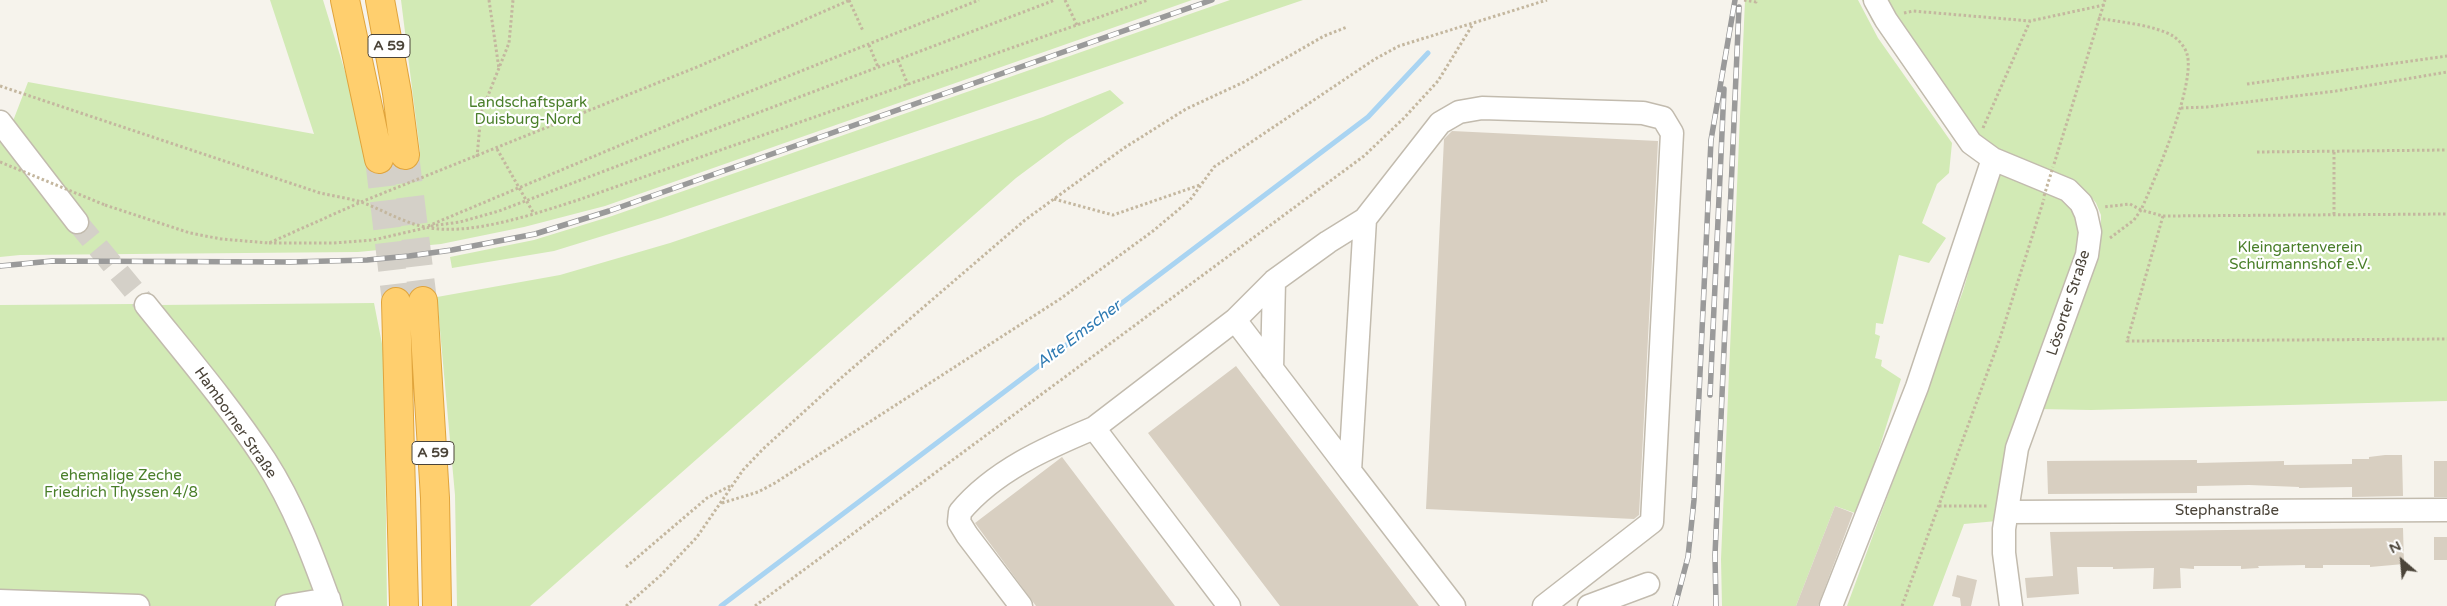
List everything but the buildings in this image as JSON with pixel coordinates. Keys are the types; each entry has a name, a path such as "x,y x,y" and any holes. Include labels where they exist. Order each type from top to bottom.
{"highway":[{"name":"A 59","path":"345,0 392,157 397,93 380,0"},
{"name":"A 59","path":"423,301 435,498 437,606"},
{"name":"A 59","path":"396,302 404,606"}],"street":[{"name":"Lösorter Straße","path":"1875,0 1886,20 1964,134 1980,150 1993,159 2068,190 2081,203 2086,214 2090,232 2087,255 2017,448 2001,509 2004,553 2011,606"},
{"path":"1021,606 967,535 959,522 960,512 1002,474 1049,447 1094,428 1235,320 1274,282 1328,242 1365,220 1440,123 1459,112 1482,108 1642,113 1663,118 1672,132 1652,522 1544,606"},
{"path":"0,122 77,222"},
{"path":"1831,606 1917,387 1993,159"},
{"path":"1350,471 1365,220"},
{"path":"1272,369 1274,282"},
{"name":"Hamborner Straße","path":"146,305 220,398 265,461 304,534 330,603"},
{"path":"1235,320 1454,606"},
{"path":"1094,428 1229,606"},
{"name":"Stephanstraße","path":"2001,509 2447,510"},
{"path":"1589,606 1648,584"},
{"path":"0,601 138,606"},
{"path":"286,606 330,603"}],"path":[{"path":"489,0 499,69"},
{"path":"477,157 480,113 509,43 513,0"},
{"path":"269,243 361,202 497,149 702,65 849,0 862,31"},
{"path":"426,227 519,187 979,0"},
{"path":"0,162 105,205 190,233 221,239 269,243 334,243 373,240 426,227 460,222 526,200 1055,0"},
{"path":"1065,0 1077,25"},
{"path":"0,86 320,194 361,202 391,217 426,227 448,229 476,226 534,214 1148,0"},
{"path":"722,503 758,492 775,483 1060,299 1153,231 1190,200 1214,167 1367,64 1399,46 1547,0"},
{"path":"1744,0 1756,2 1756,0"},
{"path":"1902,606 2000,338 2105,0"},
{"path":"1899,15 1913,11 2030,21 2104,5"},
{"path":"2098,18 2162,32 2172,36 2184,46 2188,63 2182,108 2141,210 2134,220 2106,240"},
{"path":"1981,131 2030,21"},
{"path":"755,606 1364,156 1404,118 1438,81 1474,24"},
{"path":"626,606 697,537 722,503 732,485 763,449 841,378 974,263 1053,199 1124,148 1186,109 1244,82 1324,36 1347,27"},
{"path":"869,44 878,67"},
{"path":"2247,84 2447,56"},
{"path":"898,60 908,85"},
{"path":"2182,108 2336,91 2447,72"},
{"path":"497,149 534,214"},
{"path":"2257,152 2446,150"},
{"path":"2334,152 2334,215"},
{"path":"1053,199 1112,215 1202,184"},
{"path":"2104,207 2130,204 2141,210 2163,216 2447,214"},
{"path":"2163,216 2127,340 2447,339"},
{"path":"626,567 707,498 732,485"},
{"path":"1940,506 2001,509"}],"green space":[{"name":"Landschaftspark Duisburg-Nord","path":"270,0 323,0 355,104 365,159 420,152 401,0 1192,0 605,206 524,227 441,244 358,252 20,255 0,257 0,136 66,222 90,221 13,121 28,82 314,134"},
{"path":"1230,0 1303,0 661,218 554,251 452,268 450,257 534,240 612,216"},
{"path":"1745,0 1858,0 1878,38 1952,143 1949,173 1937,184 1922,223 1946,238 1929,263 1899,255 1883,324 1876,323 1875,334 1880,336 1875,358 1882,360 1881,366 1901,379 1868,484 1855,513 1835,506 1796,606 1722,606 1721,559"},
{"path":"1862,0 1867,0 1957,138 1954,140 1872,21"},
{"name":"Kleingartenverein Schürmannshof e.V.","path":"1885,0 2447,0 2447,401 2091,410 2039,409 2101,234 2101,215 2096,203 2080,186 2011,158 1977,135"},
{"path":"1110,90 1124,103 1067,140 1016,178 530,606 457,606 455,495 437,297 560,275 670,243 1043,117"},
{"path":"2003,172 2072,204 2082,234 1997,521 1964,524 1933,606 1847,606 1963,291 1995,181"},
{"path":"374,303 384,354 387,606 343,606 311,522 282,469 158,305"},
{"name":"ehemalige Zeche Friedrich Thyssen 4/8","path":"133,304 252,455 287,518 321,606 0,606 0,305"}],"waterway":[{"name":"Alte Emscher","path":"721,606 1368,117 1428,53"}],"tunnel":[{"path":"405,155 423,301"},
{"path":"379,159 396,302"},
{"path":"77,222 146,305"}],"railway":[{"path":"0,266 52,261 290,262 367,260 452,250 535,234 609,211 1212,0"},
{"path":"1675,606 1688,557 1694,500 1711,140 1735,0"},
{"path":"1716,606 1715,555 1739,7"},
{"path":"1710,395 1724,89"}]}
